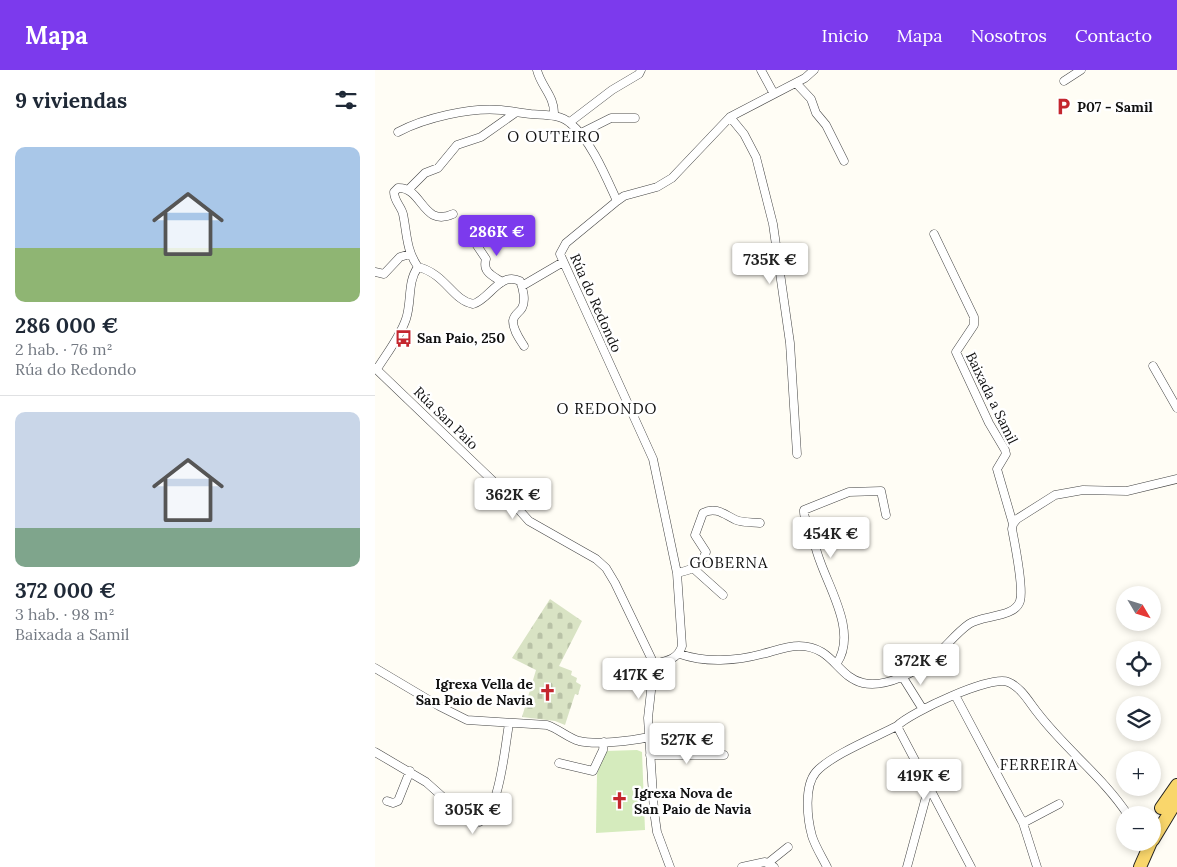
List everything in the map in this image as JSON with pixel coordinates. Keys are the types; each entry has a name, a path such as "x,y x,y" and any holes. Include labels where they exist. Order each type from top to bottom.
{"main road":[{"path":"1161,810 1177,785"},
{"path":"1161,826 1177,800"},
{"path":"1131,867 1138,851"},
{"path":"1140,867 1147,851"}],"street":[{"path":"537,70 539,78 551,96 554,115"},
{"path":"570,122 612,90 639,74 641,70"},
{"path":"761,70 774,94"},
{"name":"Rúa do Redondo","path":"679,654 683,646 677,573 653,459 560,254 562,248 624,196 657,186 671,178 730,117 796,82 814,70"},
{"path":"1064,80 1081,70"},
{"path":"796,82 811,99 844,161"},
{"path":"398,132 413,124 435,117 500,110 515,113 554,115 570,122 579,134 604,172 617,201"},
{"path":"408,190 425,174 438,168 457,145 481,137 515,113"},
{"path":"730,117 744,134 756,157 773,224 790,343 797,454"},
{"path":"579,134 611,118 635,118"},
{"path":"453,214 440,217 431,214 423,207 417,197 408,190 398,188 394,192 394,198 402,211 405,237 410,254 418,267 434,272 447,282 458,296 473,304 481,301 502,282 516,279 522,286 523,305 516,314 513,323 524,346"},
{"name":"Baixada a Samil","path":"679,654 709,660 753,656 798,646 816,648 837,663 847,674 863,683 881,683 902,676 933,657 971,622 1008,612 1017,606 1020,594 1013,524 997,469 1006,454 956,352 974,325 974,318 934,234"},
{"path":"476,244 486,259 485,266 488,272 502,282"},
{"path":"375,272 385,274 400,257 410,254"},
{"path":"522,286 563,262"},
{"path":"376,368 406,319 410,302 411,277 418,267"},
{"path":"1153,366 1177,408"},
{"name":"Rúa San Paio","path":"376,368 494,482 529,521 576,546 606,568 640,631 654,664 649,737 650,755 656,827 670,867"},
{"path":"1013,524 1017,518 1055,495 1083,490 1127,491 1177,478"},
{"path":"837,663 842,656 845,630 829,578 820,562 808,522 803,515 804,510 849,492 881,491 886,515"},
{"path":"677,573 694,569 706,552 695,535 703,513 714,510 727,513 737,520 760,523"},
{"path":"694,569 723,595"},
{"path":"654,664 679,654"},
{"path":"375,668 439,706 467,720 547,725 559,729 577,741 604,742 649,737"},
{"path":"902,676 922,708"},
{"path":"827,867 812,837 809,817 810,784 816,772 829,761 897,726 905,718 922,708 987,682 1000,680 1017,687 1070,752 1122,806"},
{"path":"955,695 1023,823 1037,867"},
{"path":"375,752 409,771 442,794 472,823 479,823 486,818 495,800 509,724"},
{"path":"897,726 971,867"},
{"path":"559,763 593,771 603,750 604,742"},
{"path":"650,755 724,755"},
{"path":"387,801 393,803 398,801 409,771"},
{"path":"907,867 929,786"},
{"path":"1023,823 1059,804"},
{"path":"742,867 757,863 771,865 789,847"}],"green space":[{"path":"550,599 582,621 559,666 572,671 571,675 577,678 576,682 581,685 578,695 575,694 565,725 555,721 522,717 536,670 512,658"},
{"path":"637,750 642,752 645,830 596,833 597,774 605,751"}],"place":[{"name":"P07 - Samil","path":"1063,107"},
{"name":"San Paio, 250","path":"403,338"},
{"name":"Igrexa Vella de San Paio de Navia","path":"547,692"},
{"name":"Igrexa Nova de San Paio de Navia","path":"620,801"}],"district":[{"name":"O OUTEIRO","path":"554,136"},
{"name":"O REDONDO","path":"607,408"},
{"name":"GOBERNA","path":"729,562"},
{"name":"FERREIRA","path":"1039,764"}]}
